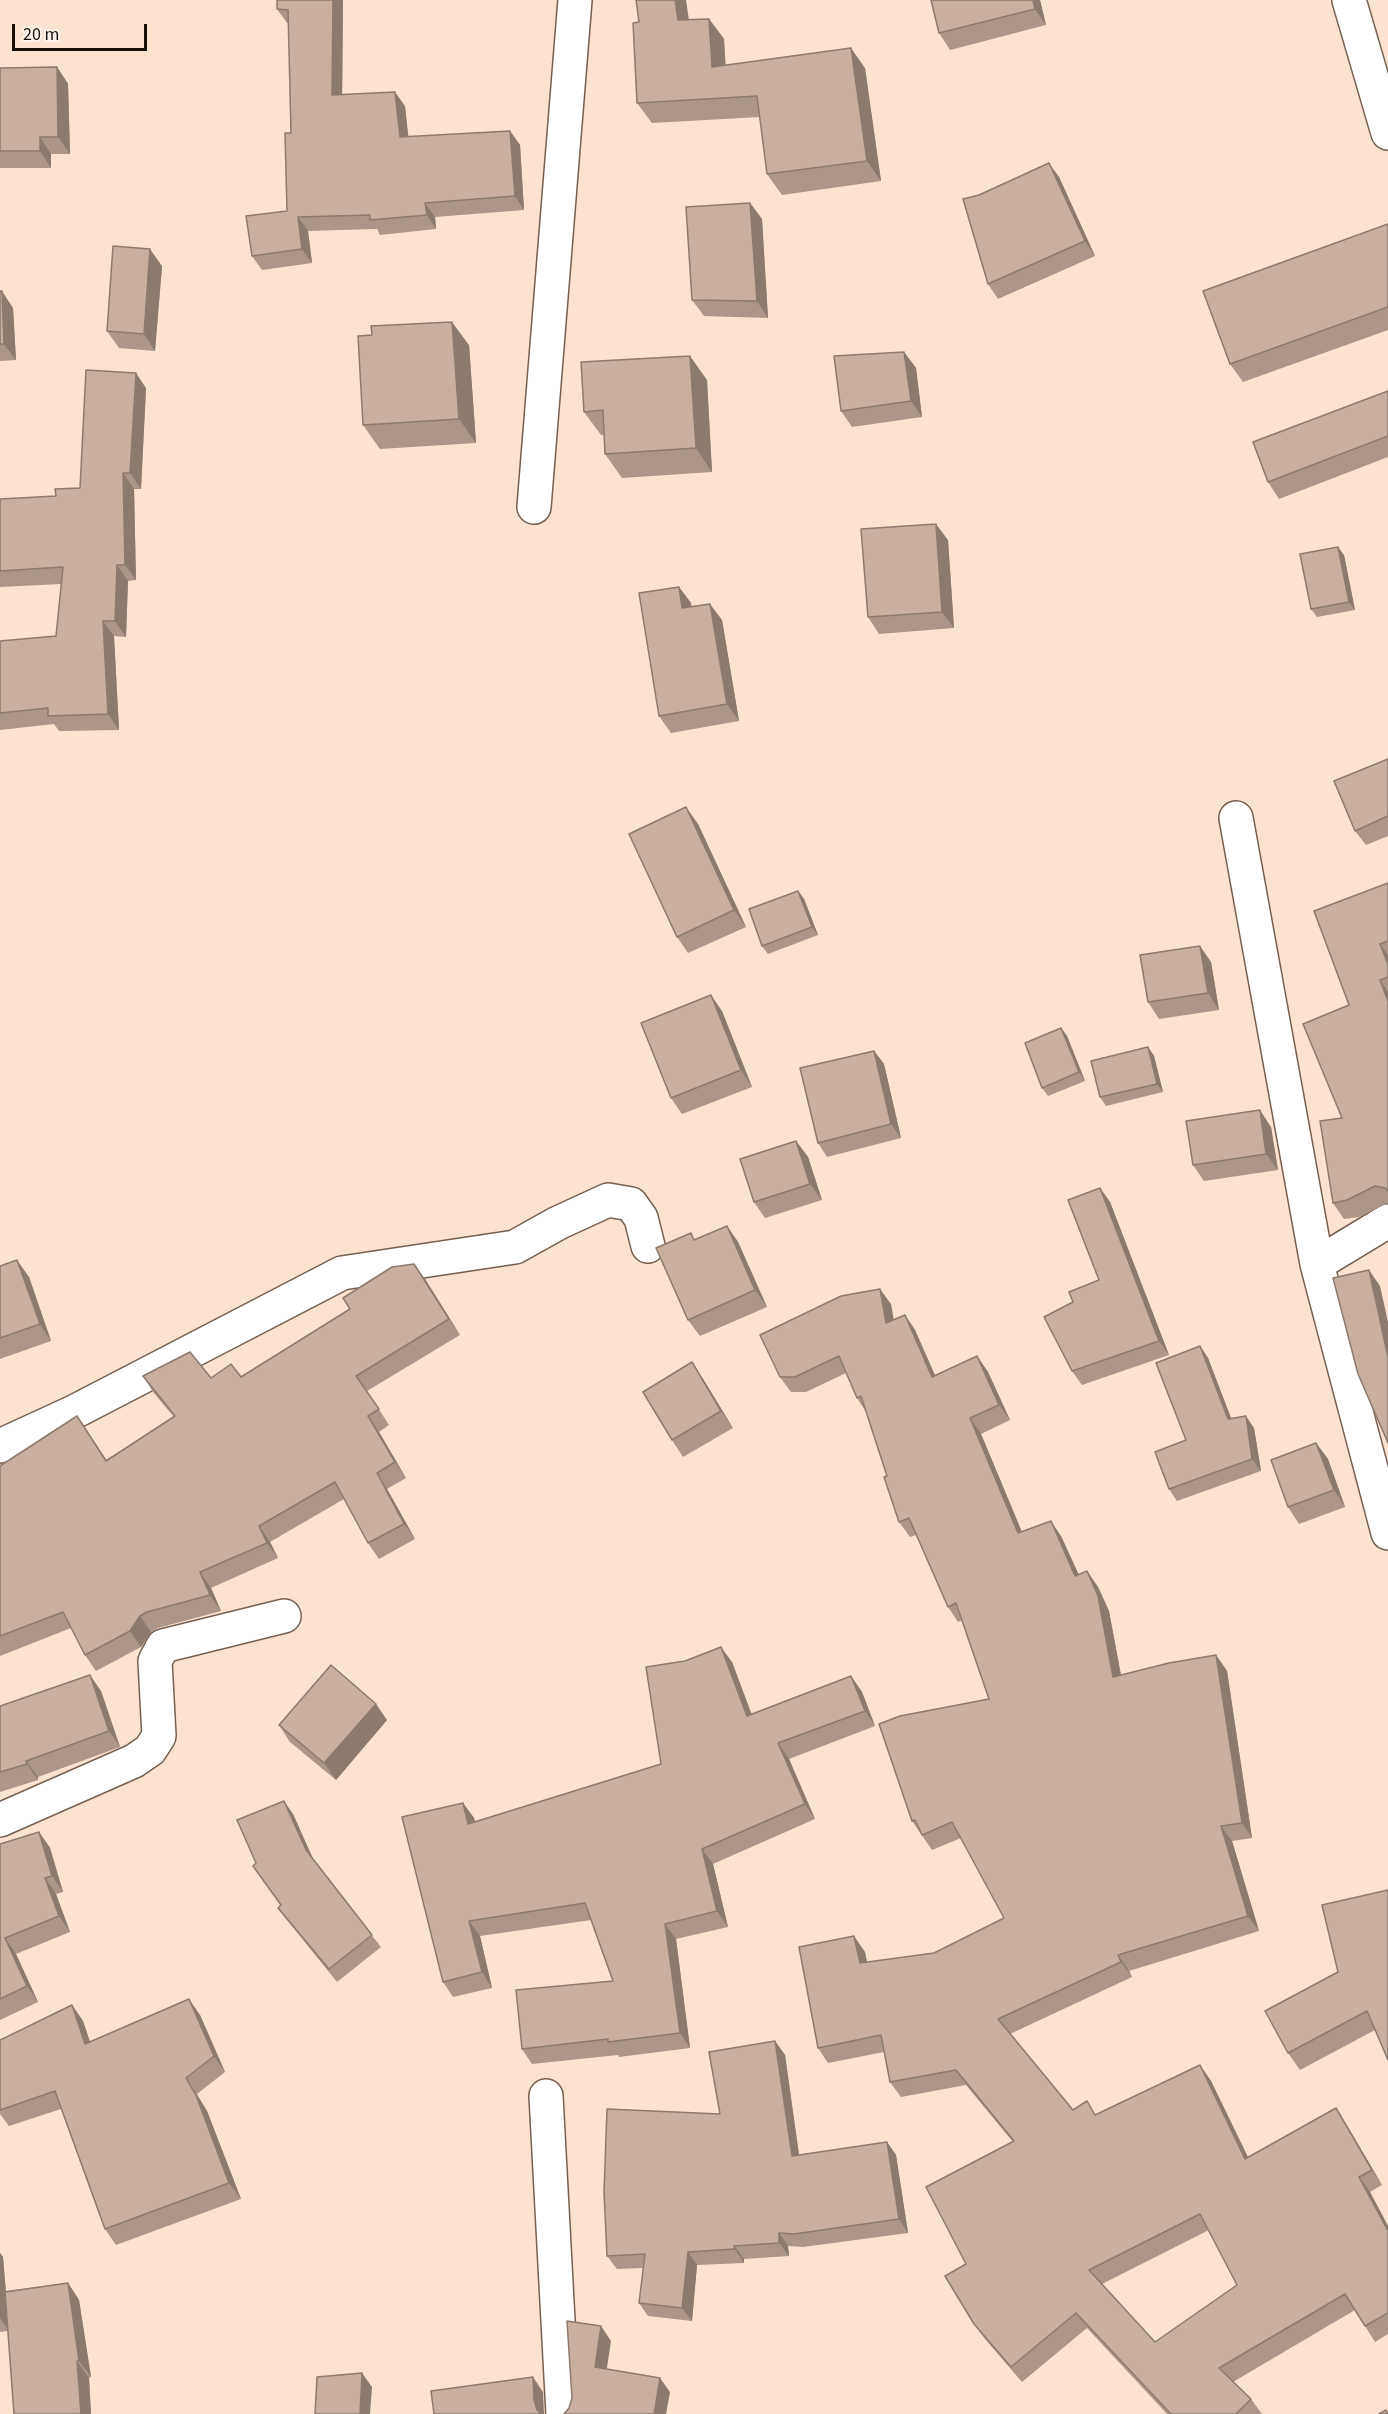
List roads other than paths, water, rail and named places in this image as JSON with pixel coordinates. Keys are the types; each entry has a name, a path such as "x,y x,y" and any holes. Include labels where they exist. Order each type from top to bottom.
{"street":[{"path":"534,507 575,0"},
{"path":"1349,0 1388,133"},
{"path":"1236,818 1317,1264 1388,1533"},
{"path":"0,1446 76,1411 342,1273 515,1247 558,1223 608,1200 631,1204 641,1218 648,1246"},
{"path":"1317,1264 1388,1221"},
{"path":"0,1820 134,1761 150,1750 159,1736 155,1661 163,1646 284,1616"},
{"path":"546,2096 563,2414"}]}
